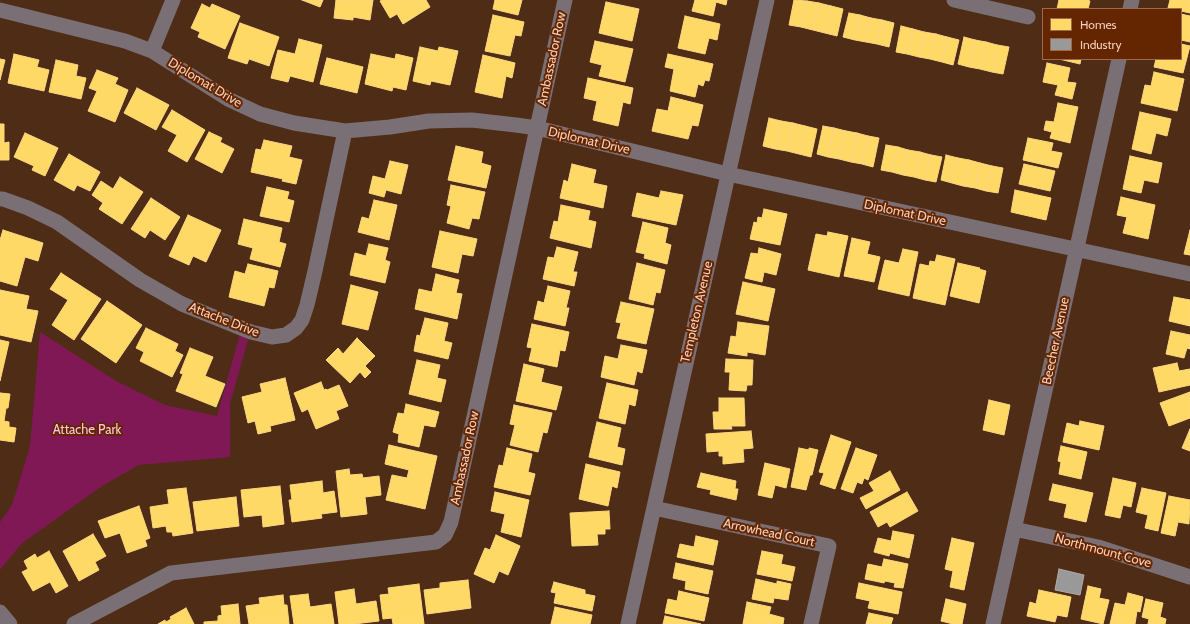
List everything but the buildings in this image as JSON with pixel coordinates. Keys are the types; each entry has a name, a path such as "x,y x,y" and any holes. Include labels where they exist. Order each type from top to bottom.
{"street":[{"path":"152,51 173,0"},
{"name":"Ambassador Row","path":"74,624 171,573 436,542 444,535 451,522 565,0"},
{"name":"Templeton Avenue","path":"628,624 767,0"},
{"path":"954,0 1028,17"},
{"name":"Diplomat Drive","path":"0,10 125,41 152,51 228,99 260,114 294,123 345,131 390,128 429,121 472,120 537,128 728,174 1190,274"},
{"name":"Beecher Avenue","path":"993,624 1119,60"},
{"name":"Attache Drive","path":"0,199 28,208 57,222 140,280 182,304 251,332 272,337 286,335 296,328 302,320 307,306 345,131"},
{"name":"Arrowhead Court","path":"654,508 829,546 811,624"},
{"name":"Northmount Cove","path":"1014,529 1098,547 1190,577"},
{"path":"0,612 10,624"}],"green space":[{"name":"Attache Park","path":"40,332 116,381 165,405 217,416 240,334 248,340 230,404 230,457 139,465 102,486 21,544 0,570 0,522 12,505 30,446"}]}
